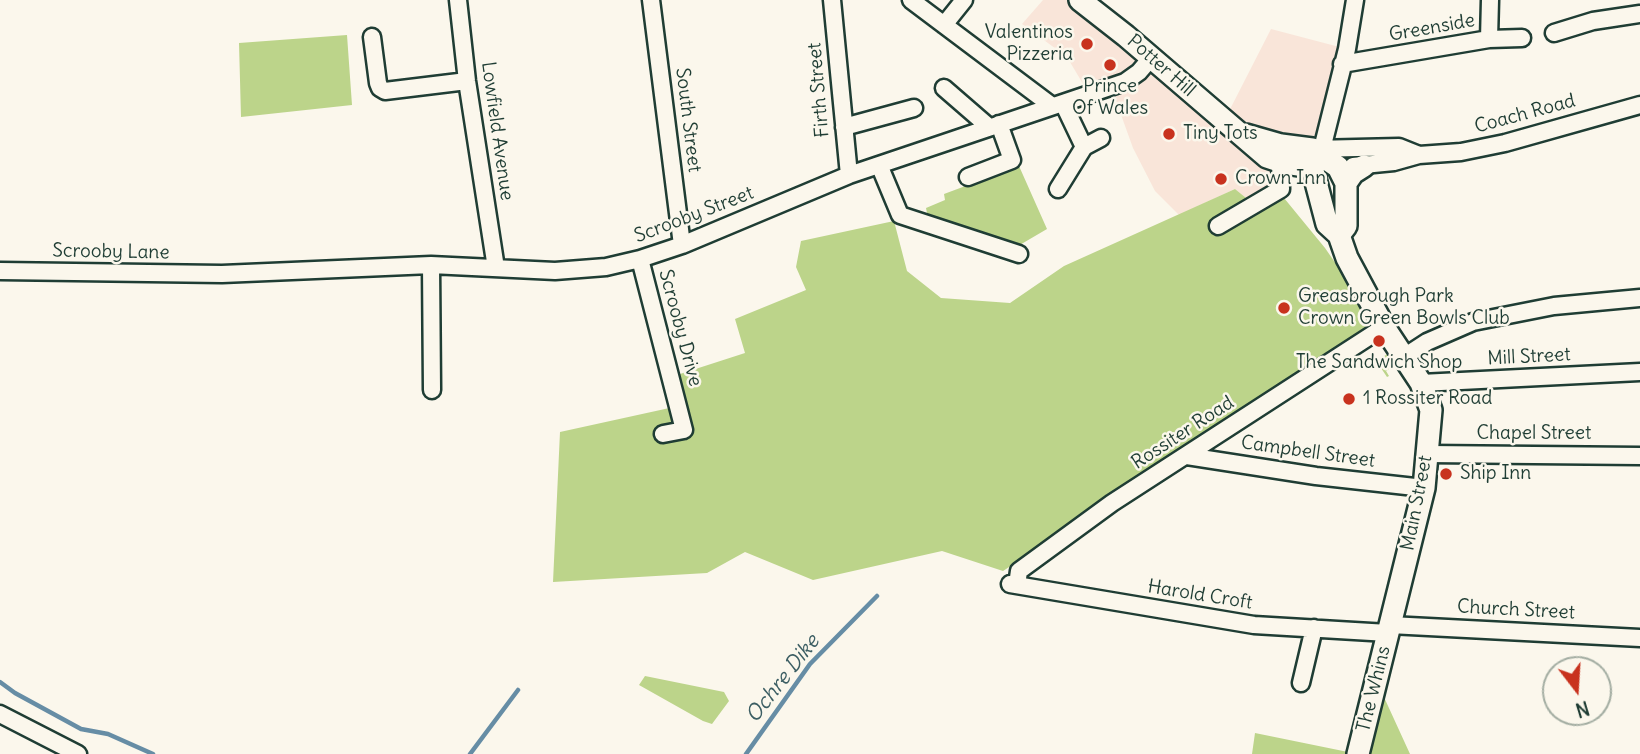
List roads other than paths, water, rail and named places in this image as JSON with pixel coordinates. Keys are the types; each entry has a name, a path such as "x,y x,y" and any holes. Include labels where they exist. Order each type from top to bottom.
{"main road":[{"name":"Potter Hill","path":"1087,2 1267,157 1280,162 1328,160"},
{"name":"Potter Hill","path":"1241,133 1328,160"},
{"path":"1328,160 1353,173 1364,166"},
{"path":"1328,160 1346,226 1339,235"},
{"name":"Main Street","path":"1328,160 1327,224 1339,235 1347,258 1384,327 1420,383 1431,410 1424,488 1389,629"},
{"name":"The Whins","path":"1357,754 1389,629"}],"street":[{"name":"Lowfield Avenue","path":"458,0 467,81 496,268"},
{"name":"South Street","path":"651,0 682,245"},
{"name":"Firth Street","path":"832,0 849,175"},
{"path":"911,0 1058,104 1084,147"},
{"path":"944,25 964,0"},
{"path":"1328,160 1342,64 1355,0"},
{"name":"Greenside","path":"1342,64 1489,39 1490,0"},
{"path":"1554,33 1593,20 1640,14"},
{"path":"372,37 377,83 385,91 467,81"},
{"path":"1489,39 1522,38"},
{"name":"Scrooby Street","path":"222,274 432,265 578,271 640,259 682,245 849,175 880,167 1125,82 1139,72 1151,58"},
{"path":"944,88 994,126 1012,160 968,177"},
{"name":"Coach Road","path":"1364,166 1505,143 1640,105"},
{"path":"844,127 914,108"},
{"path":"1058,188 1084,147 1101,138"},
{"name":"Coach Road","path":"1328,160 1399,147 1419,155"},
{"path":"1218,226 1280,189 1280,162"},
{"path":"880,167 900,215 1019,254"},
{"name":"Scrooby Drive","path":"640,259 684,430 663,435"},
{"path":"432,265 432,390"},
{"name":"Scrooby Lane","path":"0,271 222,274"},
{"path":"1404,357 1427,342 1473,321 1554,306 1640,298"},
{"name":"Rossiter Road","path":"1012,584 1019,571 1112,503 1384,327"},
{"name":"Mill Street","path":"1420,383 1640,373"},
{"name":"Chapel Street","path":"1428,454 1640,456"},
{"name":"Campbell Street","path":"1187,456 1316,476 1424,488"},
{"name":"Harold Croft","path":"1012,584 1254,625 1389,629"},
{"path":"1301,683 1314,628"},
{"name":"Church Street","path":"1389,629 1640,638"},
{"path":"0,714 78,754"}],"waterway":[{"name":"Ochre Dike","path":"746,754 810,664 877,596"},
{"path":"0,682 81,729 108,734 153,754"},
{"path":"470,754 518,690"}],"place":[{"name":"Valentinos Pizzeria","path":"1087,44"},
{"name":"Prince Of Wales","path":"1110,65"},
{"name":"Tiny Tots","path":"1169,134"},
{"name":"Crown Inn","path":"1221,179"},
{"name":"Greasbrough Park Crown Green Bowls Club","path":"1284,308"},
{"name":"The Sandwich Shop","path":"1379,341"},
{"name":"1 Rossiter Road","path":"1349,399"},
{"name":"Ship Inn","path":"1446,474"}]}
